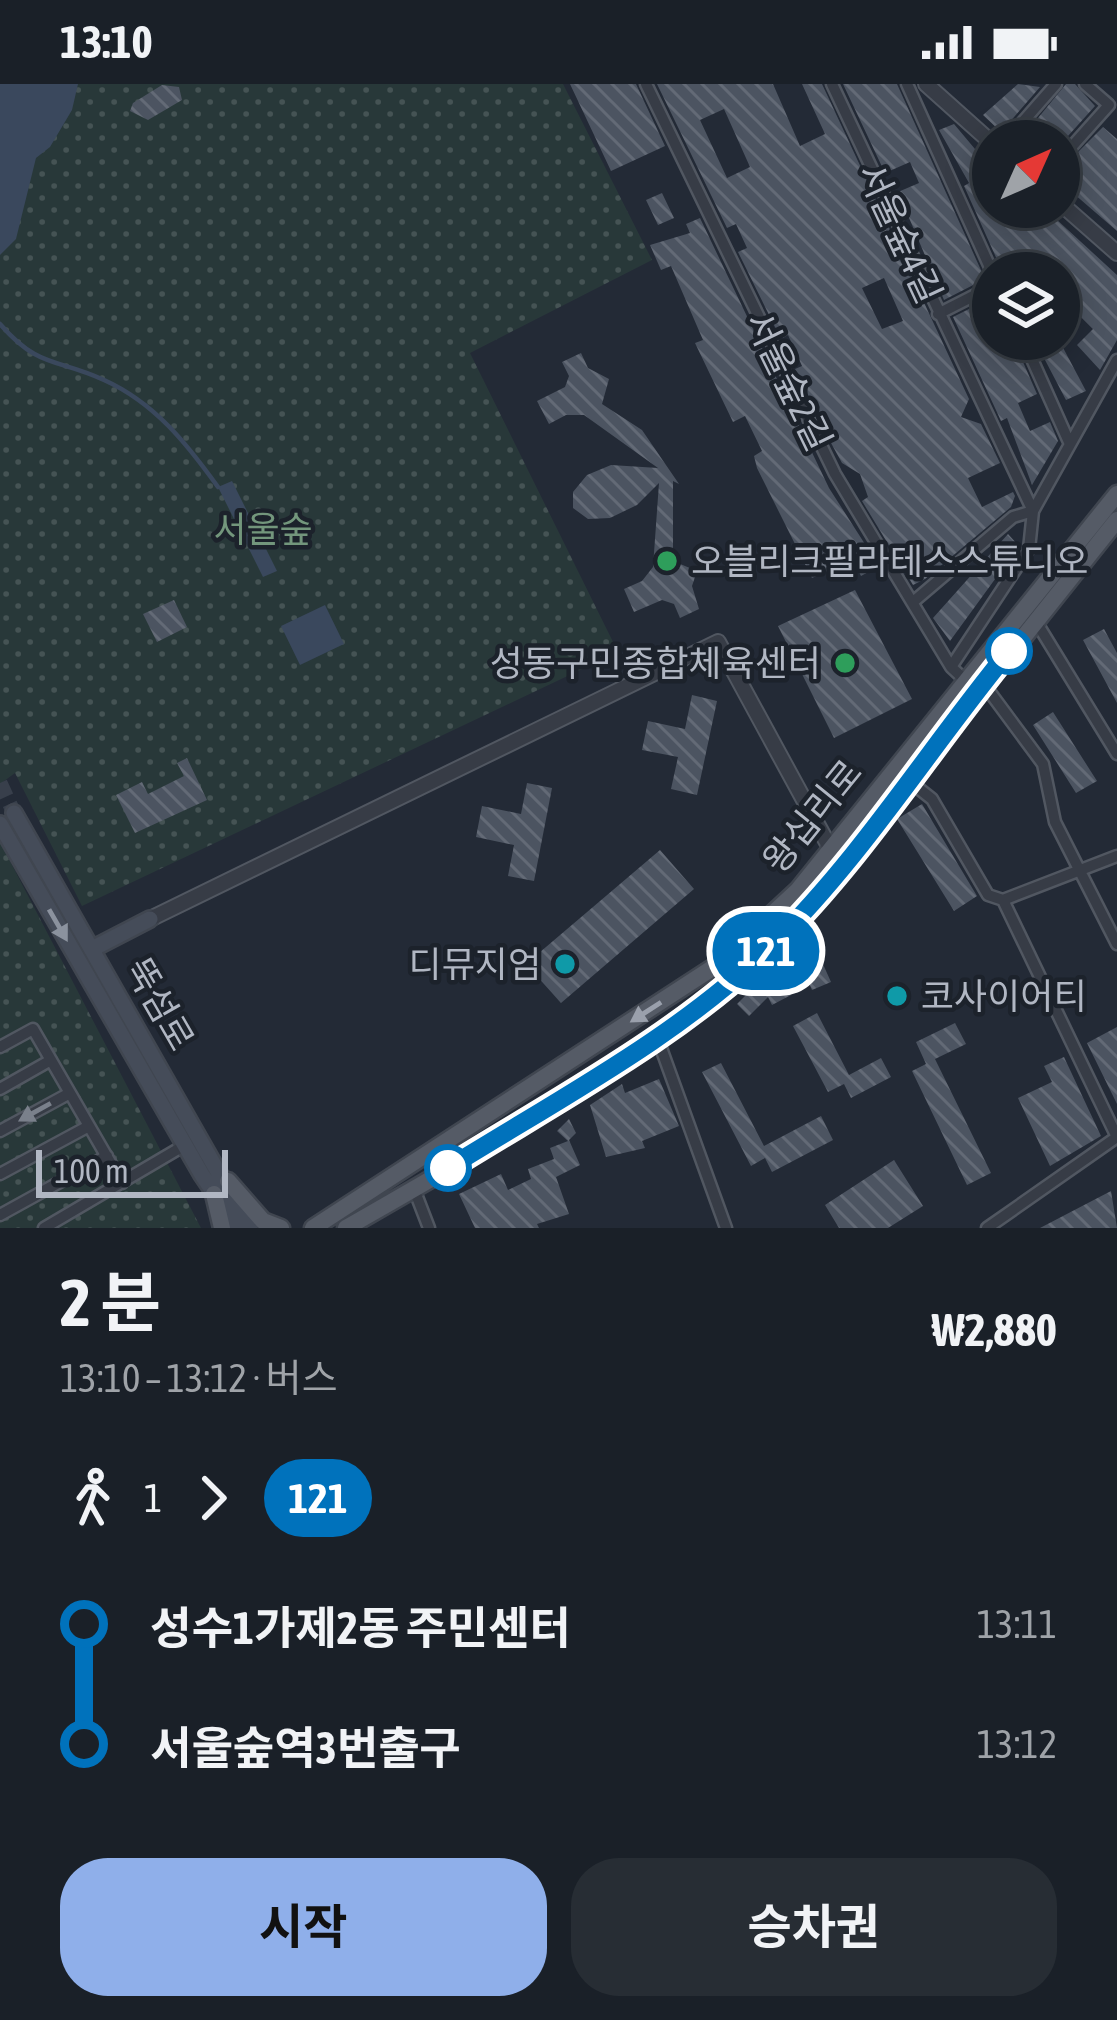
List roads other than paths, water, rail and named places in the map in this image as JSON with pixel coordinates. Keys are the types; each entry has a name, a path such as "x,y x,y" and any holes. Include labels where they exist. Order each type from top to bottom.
{"main road":[{"name":"왕십리로","path":"346,1228 651,1038 771,947 908,780 974,682 1117,494"},
{"name":"왕십리로","path":"312,1227 717,965 798,890 974,682 1115,528"},
{"name":"뚝섬로","path":"7,818 92,949 238,1228"},
{"name":"뚝섬로","path":"7,818 184,1145 250,1228"},
{"path":"92,949 151,920"},
{"path":"221,1188 222,1228"},
{"path":"221,1188 263,1221 281,1228"}],"street":[{"name":"서울숲2길","path":"646,84 826,457 951,667 974,682 1042,764 1055,822 1117,944"},
{"name":"서울숲4길","path":"832,84 1033,512"},
{"path":"907,84 983,252"},
{"path":"926,84 972,125"},
{"path":"1024,120 1056,84"},
{"path":"1080,137 1109,105 1085,84"},
{"path":"1080,220 1117,253"},
{"path":"938,314 972,297"},
{"path":"951,667 1029,549 1033,512 1117,359"},
{"path":"1033,360 1070,442"},
{"path":"913,602 1012,517 1033,512"},
{"path":"1035,620 1117,754"},
{"path":"151,920 718,642 827,851 843,864"},
{"path":"908,780 932,799 988,895 1003,901 1117,1137 987,1228"},
{"path":"1003,901 1117,856"},
{"path":"0,1047 33,1029 122,1183"},
{"path":"651,1038 670,1069 726,1228"},
{"path":"0,1089 51,1060"},
{"path":"0,1131 70,1093"},
{"path":"0,1174 89,1126"},
{"path":"44,1228 184,1145"},
{"path":"0,1215 107,1156"},
{"path":"414,1189 429,1228"}],"water":[{"path":"0,84 78,84 72,110 50,147 36,158 16,239 0,255"},
{"path":"232,481 277,571 263,577 218,487"},
{"path":"325,605 344,644 300,665 281,626"}],"waterway":[{"path":"0,324 38,356 104,380 139,400 182,440 218,487"}],"tunnel":[{"path":"0,783 14,813"}],"place":[{"name":"오블리크필라테스스튜디오","path":"667,561"},
{"name":"성동구민종합체육센터","path":"845,663"},
{"name":"디뮤지엄","path":"565,964"},
{"name":"코사이어티","path":"897,996"}],"park label":[{"name":"서울숲","path":"263,529"}]}
